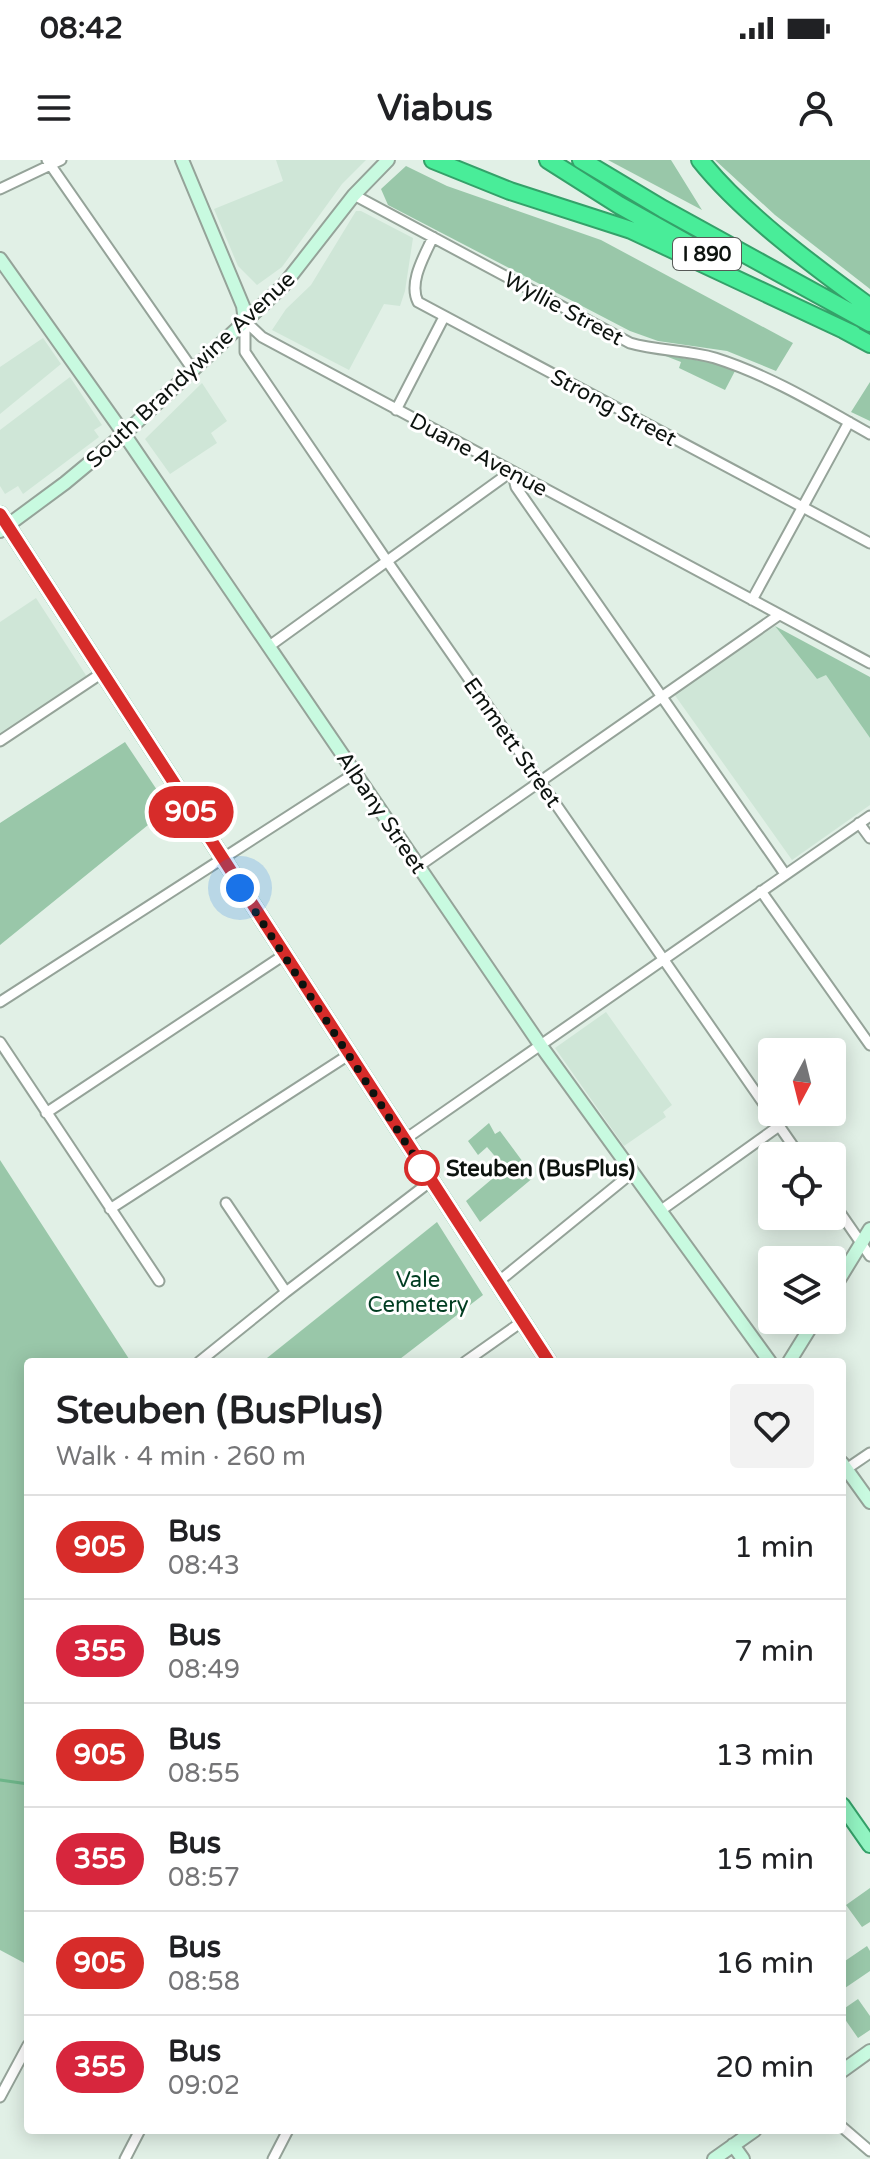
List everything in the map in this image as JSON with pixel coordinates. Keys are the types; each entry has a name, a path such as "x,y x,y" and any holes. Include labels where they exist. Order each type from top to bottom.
{"highway":[{"path":"433,160 510,191 631,230 853,334"},
{"name":"I 890","path":"548,160 619,205 870,344"},
{"name":"I 890","path":"581,160 870,323"},
{"path":"700,160 759,219 870,307"}],"main road":[{"path":"3,524 546,1358"},
{"path":"846,1816 870,1845"}],"street":[{"path":"0,189 49,163 61,160"},
{"path":"182,160 243,306 245,321"},
{"name":"South Brandywine Avenue","path":"3,524 124,434 245,321 297,271 354,195 388,160"},
{"path":"49,163 193,370"},
{"name":"Wyllie Street","path":"354,195 630,343 652,350 711,357 752,371 870,434"},
{"name":"Strong Street","path":"433,237 419,271 415,295 418,302 870,543"},
{"name":"Albany Street","path":"0,259 357,772 541,1046 767,1358"},
{"path":"396,410 444,317"},
{"name":"Duane Avenue","path":"245,321 262,337 870,663"},
{"name":"Emmett Street","path":"245,321 245,352 758,1095"},
{"path":"752,600 849,422"},
{"path":"268,647 512,471 516,487 785,874"},
{"path":"419,866 779,615"},
{"path":"0,741 102,673"},
{"path":"0,1002 357,772"},
{"path":"404,1140 870,816"},
{"path":"859,823 870,838"},
{"path":"761,891 870,1045"},
{"path":"46,1113 284,955"},
{"path":"0,1042 159,1281"},
{"path":"110,1209 350,1054"},
{"path":"660,1211 779,1126"},
{"name":"Emmett Street","path":"779,1126 790,1142"},
{"path":"498,1282 633,1172"},
{"path":"204,1358 431,1181"},
{"path":"226,1203 286,1292"},
{"path":"846,1221 870,1256"},
{"path":"846,1268 870,1229"},
{"path":"471,1358 523,1321"},
{"path":"791,1358 806,1334"},
{"path":"846,1466 870,1453"},
{"path":"846,1472 870,1502"},
{"path":"846,2068 870,2051"},
{"path":"0,2097 24,2052"},
{"path":"846,2130 870,2151"},
{"path":"125,2159 138,2134"},
{"path":"273,2159 286,2134"},
{"path":"714,2159 749,2134"},
{"path":"733,2145 743,2159"}],"shaded area":[{"path":"276,160 366,160 342,184 282,267 257,285 238,266 214,209 283,181"},
{"path":"356,211 413,238 400,306 384,304 349,370 272,330 286,309 311,285"},
{"path":"43,338 61,364 0,414 0,367"},
{"path":"70,377 102,425 94,430 99,437 23,494 18,486 5,494 0,486 0,430"},
{"path":"202,383 227,421 211,433 217,443 170,474 145,439"},
{"path":"36,598 89,680 0,737 0,622"},
{"path":"775,626 817,679 826,674 870,738 870,805 792,860 674,694"},
{"path":"606,1012 672,1105 663,1112 666,1117 624,1146 555,1048"}],"green space":[{"path":"608,160 671,160 702,210"},
{"path":"715,160 870,160 870,289 775,215"},
{"path":"406,166 447,186 601,240 793,343 776,371 727,351 658,341 630,331 388,205 381,189"},
{"path":"663,355 715,363 735,371 725,390 679,368 681,362"},
{"path":"870,382 870,421 851,412"},
{"path":"775,626 870,677 870,738 826,675 817,679"},
{"path":"125,742 169,808 0,945 0,823"},
{"path":"489,1123 495,1134 500,1131 534,1177 480,1222 466,1201 505,1168 487,1147 478,1155 468,1141"},
{"path":"0,1160 128,1358 24,1358 24,1963 0,1950"},
{"name":"Vale Cemetery","path":"437,1222 483,1295 401,1358 267,1358"},
{"path":"870,1888 870,1922 862,1927 846,1905"},
{"path":"867,1946 870,1951 870,1971 846,1987 846,1960"},
{"path":"858,1999 870,2016 870,2030 858,2038 846,2021 846,2007"}],"waterway":[{"path":"0,1780 24,1783"}],"bus line":[{"name":"905","path":"0,514 546,1358"}],"place":[{"name":"Steuben (BusPlus)","path":"422,1168"}],"route":[{"path":"240,888 422,1168"}]}
